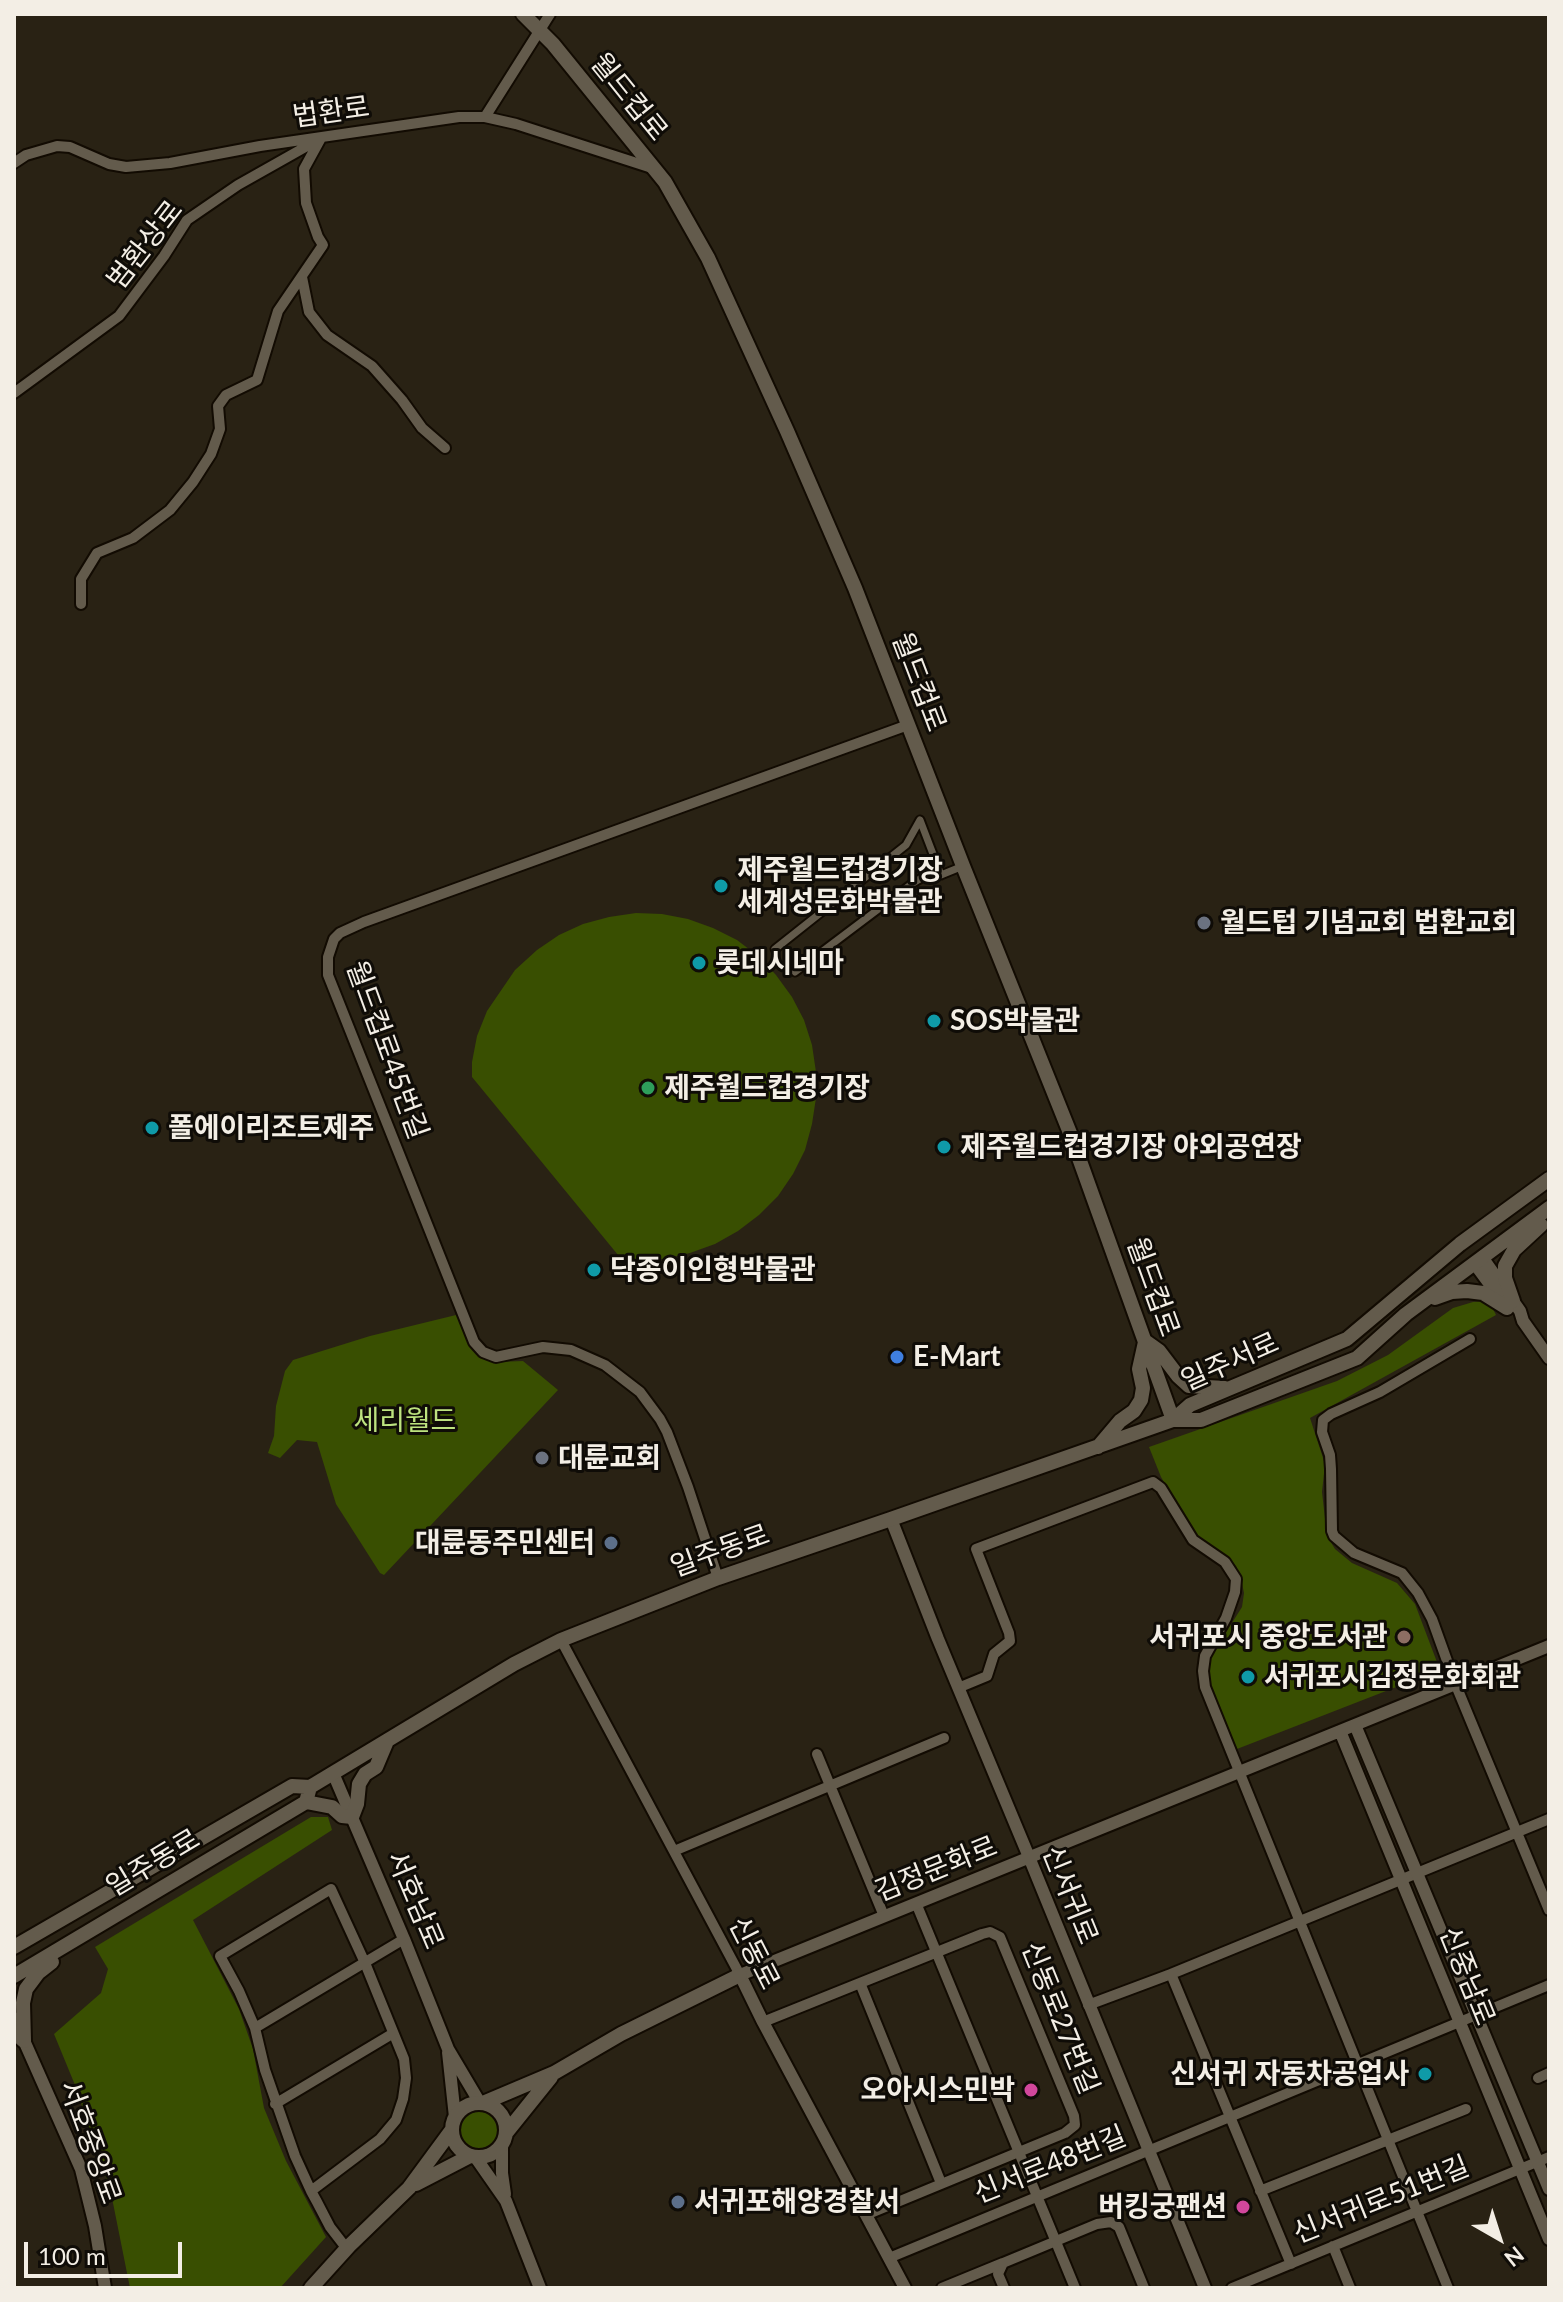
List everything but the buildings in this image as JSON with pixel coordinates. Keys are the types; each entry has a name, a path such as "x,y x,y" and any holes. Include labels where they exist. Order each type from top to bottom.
{"main road":[{"name":"월드컵로","path":"523,14 654,169 682,210 715,272 855,588 1070,1133 1173,1420"},
{"name":"일주서로","path":"1173,1420 1190,1405 1347,1339 1464,1241 1549,1179"},
{"name":"일주서로","path":"1173,1420 1201,1420 1357,1358 1406,1314 1549,1208"},
{"path":"1510,1305 1505,1266 1514,1250 1549,1219"},
{"path":"1464,1241 1478,1260"},
{"path":"1406,1314 1433,1298 1452,1292 1483,1293 1510,1305"},
{"path":"1098,1447 1141,1400 1143,1388 1139,1369 1145,1341 1159,1351 1189,1386 1231,1388"},
{"name":"일주동로","path":"14,1947 292,1786 310,1787 514,1664 561,1640 718,1578 1173,1420"},
{"path":"310,1787 306,1802 332,1807 342,1816 352,1817 359,1784 365,1774 376,1767 387,1741"},
{"name":"일주동로","path":"14,1976 306,1802"},
{"path":"19,2036 26,1989 38,1973 78,1938"},
{"path":"311,2288 409,2188 466,2106 482,2103 554,2073 621,2034 740,1975"},
{"path":"409,2188 473,2157 491,2155 554,2073"},
{"path":"482,2103 492,2106 501,2114 505,2122 504,2139"},
{"path":"453,2124 456,2145 473,2157"}],"street":[{"path":"485,117 550,14"},
{"name":"법환로","path":"14,163 26,155 57,146 70,147 109,164 126,167 170,163 260,146 459,117 485,117 516,124 654,169"},
{"path":"81,604 81,579 97,553 133,538 170,510 211,454 220,429 218,406 226,395 257,380 278,311 323,245 306,203 304,169 321,138"},
{"name":"범환상로","path":"14,393 119,316 187,220 238,185 321,138"},
{"path":"302,277 309,312 327,335 372,366 422,428 445,448"},
{"name":"월드컵로45번길","path":"718,1578 667,1432 640,1392 605,1365 571,1350 543,1347 496,1357 483,1352 474,1342 328,975 328,957 334,939 340,933 364,922 908,725"},
{"path":"775,949 906,845 920,820 941,875"},
{"path":"795,972 913,883 925,876 941,875 963,866"},
{"path":"1478,1260 1510,1305 1520,1311 1523,1321 1549,1358"},
{"path":"1470,1339 1380,1392 1323,1420 1322,1432 1330,1455 1331,1524 1334,1536 1354,1553 1402,1573 1411,1582 1432,1619 1455,1683 1548,1905"},
{"path":"958,1688 987,1676 994,1654 1010,1641 976,1549 1153,1482 1161,1488 1193,1540 1225,1562 1236,1579 1235,1592 1226,1618 1207,1650 1203,1671 1205,1687 1448,2288"},
{"name":"신서귀로","path":"891,1519 1205,2288"},
{"name":"신동로","path":"561,1640 905,2288"},
{"name":"김정문화로","path":"740,1975 1549,1646"},
{"name":"신중남로","path":"1355,1725 1476,2015 1543,2160 1549,2189"},
{"name":"신중남로","path":"1340,1731 1549,2239"},
{"path":"674,1851 944,1738"},
{"path":"817,1754 884,1916"},
{"name":"서호남로","path":"333,1773 448,2049"},
{"path":"1088,2005 1549,1819"},
{"path":"311,2191 380,2139 396,2120 406,2078 404,2059 331,1889 220,1956 255,2028 275,2104 295,2156 311,2191 330,2227 347,2249"},
{"path":"916,1903 1075,2288"},
{"name":"신동로27번길","path":"763,2022 990,1932 1002,1941 1076,2123 1065,2133 866,2215"},
{"path":"255,2028 404,1939"},
{"path":"1171,1974 1291,2264"},
{"path":"860,1983 941,2183"},
{"name":"신서로48번길","path":"889,2258 1549,1985"},
{"name":"서호중앙로","path":"14,2018 19,2036 81,2169 95,2226 105,2288"},
{"path":"275,2104 392,2034"},
{"path":"448,2049 482,2103"},
{"path":"448,2049 453,2124"},
{"path":"1538,2078 1549,2073"},
{"path":"1260,2191 1466,2109"},
{"path":"504,2139 502,2173 506,2201 540,2288"},
{"path":"473,2157 506,2201"},
{"name":"신서귀로51번길","path":"1232,2288 1543,2160"},
{"path":"942,2288 1097,2224 1111,2222 1119,2227 1144,2288"},
{"path":"1333,2246 1350,2288"},
{"path":"1003,2263 998,2274 1004,2288"}],"green space":[{"name":"제주월드컵경기장","path":"636,913 688,919 737,940 758,956 792,997 804,1020 816,1072 816,1098 805,1150 778,1196 738,1231 715,1244 664,1259 638,1260 618,1255 472,1077 477,1036 487,1011 515,970 559,935 583,924"},
{"path":"1485,1301 1496,1315 1310,1418 1325,1464 1322,1492 1327,1536 1335,1549 1352,1563 1397,1583 1415,1604 1440,1670 1237,1749 1210,1684 1208,1667 1213,1653 1242,1607 1244,1593 1241,1579 1236,1566 1197,1539 1161,1477 1149,1447 1337,1381 1388,1355 1453,1308"},
{"name":"세리월드","path":"456,1315 481,1357 497,1362 523,1361 558,1390 384,1575 336,1504 317,1442 297,1440 280,1458 268,1453 274,1436 276,1406 285,1371 293,1360 370,1336"},
{"path":"311,1817 328,1817 332,1830 193,1920 239,2009 253,2049 264,2108 286,2161 326,2237 280,2288 130,2288 111,2193 75,2085 54,2034 101,1993 108,1969 95,1947"},
{"path":"479,2112 492,2117 497,2130 492,2143 479,2148 466,2143 461,2130 466,2117"}],"place":[{"name":"제주월드컵경기장 세계성문화박물관","path":"721,886"},
{"name":"월드텁 기념교회 법환교회","path":"1204,923"},
{"name":"롯데시네마","path":"699,963"},
{"name":"SOS박물관","path":"934,1021"},
{"name":"제주월드컵경기장","path":"648,1088"},
{"name":"폴에이리조트제주","path":"152,1128"},
{"name":"제주월드컵경기장 야외공연장","path":"944,1147"},
{"name":"닥종이인형박물관","path":"594,1270"},
{"name":"E-Mart","path":"897,1357"},
{"name":"대륜교회","path":"542,1458"},
{"name":"대륜동주민센터","path":"611,1543"},
{"name":"서귀포시 중앙도서관","path":"1404,1637"},
{"name":"서귀포시김정문화회관","path":"1248,1677"},
{"name":"신서귀 자동차공업사","path":"1425,2074"},
{"name":"오아시스민박","path":"1031,2090"},
{"name":"서귀포해양경찰서","path":"678,2202"},
{"name":"버킹궁팬션","path":"1243,2207"}]}
